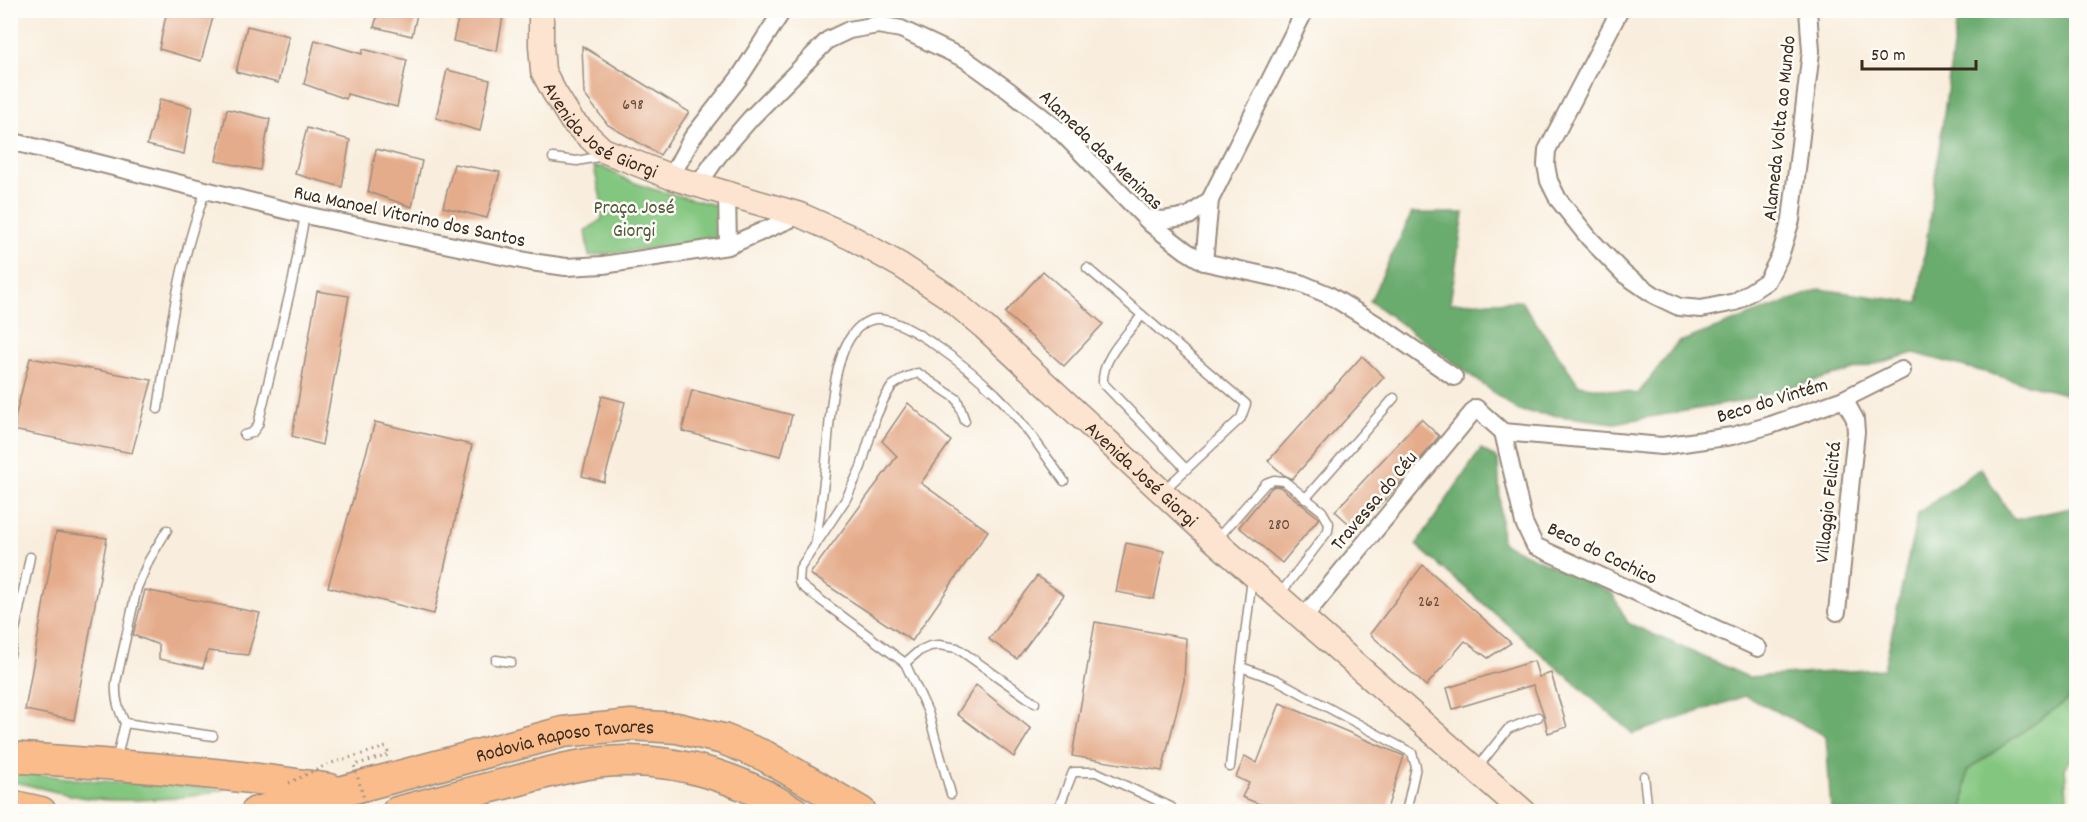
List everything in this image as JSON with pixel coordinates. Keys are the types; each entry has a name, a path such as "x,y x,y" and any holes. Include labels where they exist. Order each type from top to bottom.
{"highway":[{"name":"Rodovia Raposo Tavares","path":"256,812 343,792 563,732 631,725 677,728 723,739 765,756 861,812"},
{"path":"10,757 115,764 290,783 343,792"},
{"name":"Rodovia Raposo Tavares","path":"397,812 553,771 582,765 625,761 674,764 724,777 784,807"},
{"path":"10,805 41,812"}],"street":[{"name":"Avenida José Giorgi","path":"542,10 543,71 572,121 597,146 611,154 670,177 800,214 852,238 946,295 984,327 1277,597 1524,812"},
{"path":"670,177 693,138 739,78 783,10"},
{"path":"1204,262 1210,200 1305,10"},
{"name":"Alameda Volta ao Mundo","path":"1620,10 1547,150 1546,165 1549,181 1558,199 1589,238 1625,275 1654,295 1679,307 1701,309 1735,302 1767,281 1780,256 1791,220 1811,51 1808,10"},
{"name":"Alameda das Meninas","path":"698,185 718,156 751,118 828,40 849,30 878,26 901,29 965,59 1060,131 1145,218 1165,236 1204,262 1300,284 1329,295 1386,330 1454,377"},
{"name":"Rua Manoel Vitorino dos Santos","path":"10,141 305,215 531,262 566,267 603,265 728,246 800,214"},
{"path":"727,194 728,246"},
{"path":"1145,218 1163,220 1189,216 1210,200"},
{"name":"Beco do Vintém","path":"1503,432 1662,447 1732,436 1771,425 1844,399 1902,370"},
{"name":"Villaggio Felicitá","path":"1837,612 1856,432 1855,419 1844,399"},
{"name":"Travessa do Céu","path":"1303,618 1476,408 1503,432"},
{"name":"Beco do Cochico","path":"1503,432 1524,523 1535,546 1758,648"}],"lane":[{"path":"553,158 577,161 611,154"},
{"path":"158,409 170,326 189,237 206,190"},
{"path":"244,435 252,433 258,425 293,279 305,215"},
{"path":"1087,268 1246,404 1241,418 1161,492"},
{"path":"1142,315 1106,362 1102,373 1103,383 1186,469"},
{"path":"814,549 836,377 852,335 865,322 878,319 898,324 914,332 964,366 997,395 1029,432 1064,481"},
{"path":"951,794 928,712 905,663 803,587 798,576 800,568 846,499 861,467 876,417 892,386 918,373 957,399 965,421"},
{"path":"1305,499 1394,398"},
{"path":"1215,541 1266,483 1274,480 1284,481 1322,511 1329,523 1328,531 1277,597"},
{"path":"115,764 125,723 115,696 118,671 137,588 149,560 167,530"},
{"path":"10,655 30,557"},
{"path":"1230,767 1253,574"},
{"path":"905,663 919,651 930,646 957,648 1035,703"},
{"path":"496,660 511,662"},
{"path":"1241,667 1276,680 1412,753 1416,767 1406,812"},
{"path":"1476,768 1508,729 1538,717"},
{"path":"125,723 213,736"},
{"path":"1057,812 1073,772 1089,771 1171,807"},
{"path":"1644,776 1648,812"}],"path":[{"path":"290,783 328,764 386,747 389,756 354,765 368,812"}],"green space":[{"path":"1958,11 2076,11 2076,397 1914,353 1738,402 1615,423 1519,411 1370,301 1412,213 1464,213 1450,303 1521,301 1579,385 1638,394 1677,343 1820,289 1918,303"},
{"name":"Praça José Giorgi","path":"594,167 603,167 627,180 652,189 719,206 725,213 717,240 589,256 585,231 602,219 602,204"},
{"path":"1481,449 1498,459 1502,543 1612,593 1628,623 1748,677 1884,669 1918,513 1981,468 2014,520 2076,507 2076,694 1967,771 1963,811 1831,811 1826,736 1745,696 1633,734 1416,545"},
{"path":"2076,694 2076,753 2065,768 2068,811 1963,812 1967,771"},
{"path":"11,771 85,780 225,789 175,798 137,800 87,798 11,781"}],"building":[{"path":"167,10 215,10 201,61 159,49"},
{"path":"379,10 418,10 412,36 374,27"},
{"path":"460,10 504,10 497,51 453,41"},
{"path":"247,26 289,36 278,83 236,72"},
{"path":"315,40 362,54 363,49 407,60 397,107 347,94 346,99 304,84"},
{"path":"582,46 689,112 660,155 608,125 584,94"},
{"path":"447,70 490,80 480,131 436,118"},
{"path":"160,99 192,107 184,154 147,145"},
{"path":"227,109 270,119 260,170 216,161"},
{"path":"307,128 350,140 342,187 295,174"},
{"path":"376,149 422,161 412,207 368,192"},
{"path":"454,164 500,172 487,218 443,207"},
{"path":"1043,271 1103,324 1064,366 1005,313"},
{"path":"317,291 349,296 322,445 292,436"},
{"path":"1362,356 1384,377 1292,479 1284,475 1268,461"},
{"path":"30,358 152,380 132,453 12,430"},
{"path":"692,390 792,415 781,456 682,431"},
{"path":"602,396 625,402 604,482 582,476"},
{"path":"908,403 951,441 921,483 988,531 912,641 810,574 897,456 882,441"},
{"path":"1421,419 1439,436 1406,477 1356,530 1335,511"},
{"path":"375,422 472,445 434,614 328,587"},
{"path":"1275,486 1280,487 1319,518 1282,563 1239,527"},
{"path":"56,532 107,538 74,720 25,710"},
{"path":"1126,543 1164,551 1154,599 1116,592"},
{"path":"1423,565 1511,643 1488,658 1465,641 1426,686 1370,634"},
{"path":"1037,576 1064,595 1017,659 989,639"},
{"path":"145,590 260,613 248,655 208,651 203,668 159,659 159,645 133,635"},
{"path":"1095,622 1186,638 1184,681 1162,771 1072,756"},
{"path":"1534,661 1539,677 1551,673 1567,727 1548,733 1533,685 1453,709 1447,688"},
{"path":"976,685 1031,729 1014,757 957,714"},
{"path":"1280,703 1404,756 1386,812 1279,812 1242,797 1249,783 1236,777 1245,756 1257,763"}]}
